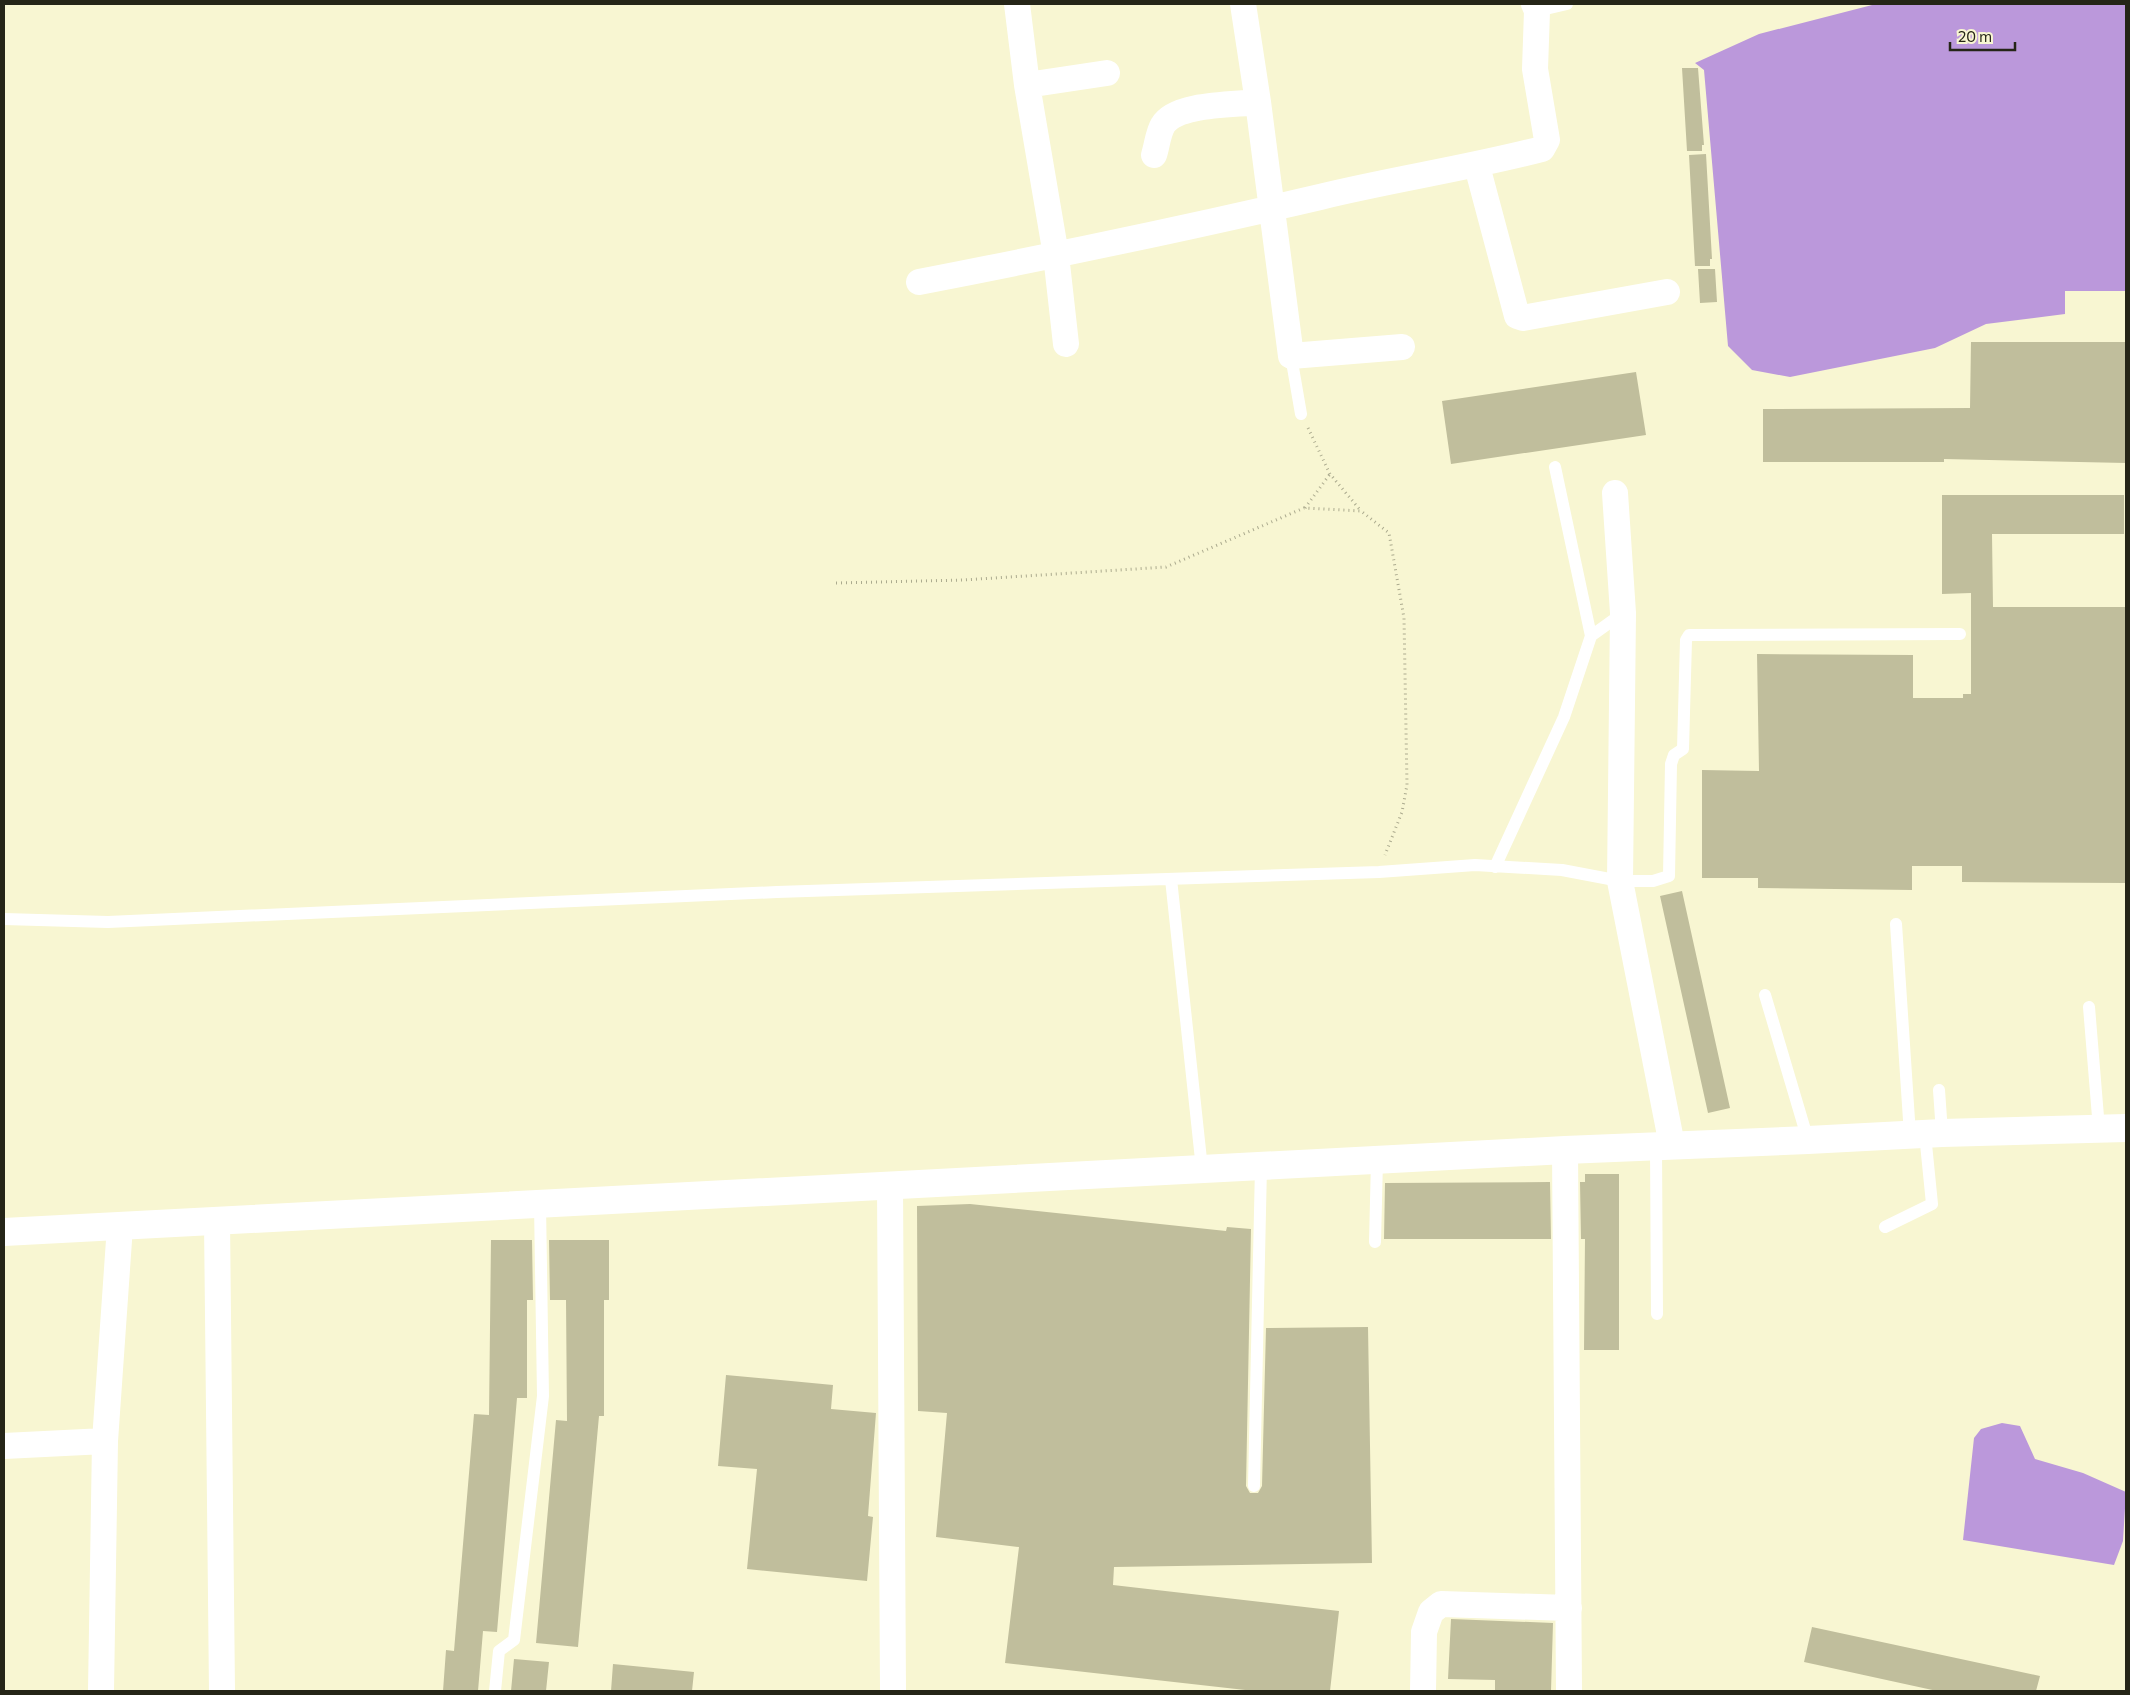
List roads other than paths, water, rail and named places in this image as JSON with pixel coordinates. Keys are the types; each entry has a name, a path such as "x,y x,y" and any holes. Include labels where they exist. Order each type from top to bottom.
{"street":[{"path":"1017,4 1026,85 1056,256 1066,344"},
{"path":"1243,4 1258,102 1291,356 1402,347"},
{"path":"919,282 1056,256 1271,209 1321,196 1477,166 1542,149 1547,140 1535,69 1536,7"},
{"path":"1026,85 1107,73"},
{"path":"1154,155 1163,125 1172,115 1193,108 1258,102"},
{"path":"1477,166 1517,316 1523,318 1667,292"},
{"path":"1614,494 1623,613 1620,881 1664,1146"},
{"path":"4,1232 1565,1150 1925,1134 2126,1128"},
{"path":"1565,1150 1569,1691"},
{"path":"890,1186 894,1691"},
{"path":"217,1221 222,1691"},
{"path":"101,1691 105,1441 120,1226"},
{"path":"4,1446 105,1441"},
{"path":"1423,1691 1424,1632 1430,1612 1441,1604 1569,1608"}],"lane":[{"path":"1536,7 1567,4"},
{"path":"1291,356 1304,420"},
{"path":"1495,867 1564,717 1590,636 1555,467"},
{"path":"1590,636 1623,613"},
{"path":"4,919 108,922 777,892 1379,872 1475,865 1562,870 1620,881 1653,881 1669,876 1671,764 1674,755 1683,749 1686,640 1689,635 1960,634"},
{"path":"1171,879 1202,1169"},
{"path":"1884,1227 1932,1204 1925,1134 1896,924"},
{"path":"1765,995 1808,1140"},
{"path":"2089,1007 2099,1129"},
{"path":"1925,1134 1939,1090"},
{"path":"1657,1314 1664,1146"},
{"path":"1375,1242 1377,1160"},
{"path":"1254,1486 1261,1166"},
{"path":"495,1691 499,1651 514,1640 543,1396 540,1204"}]}
